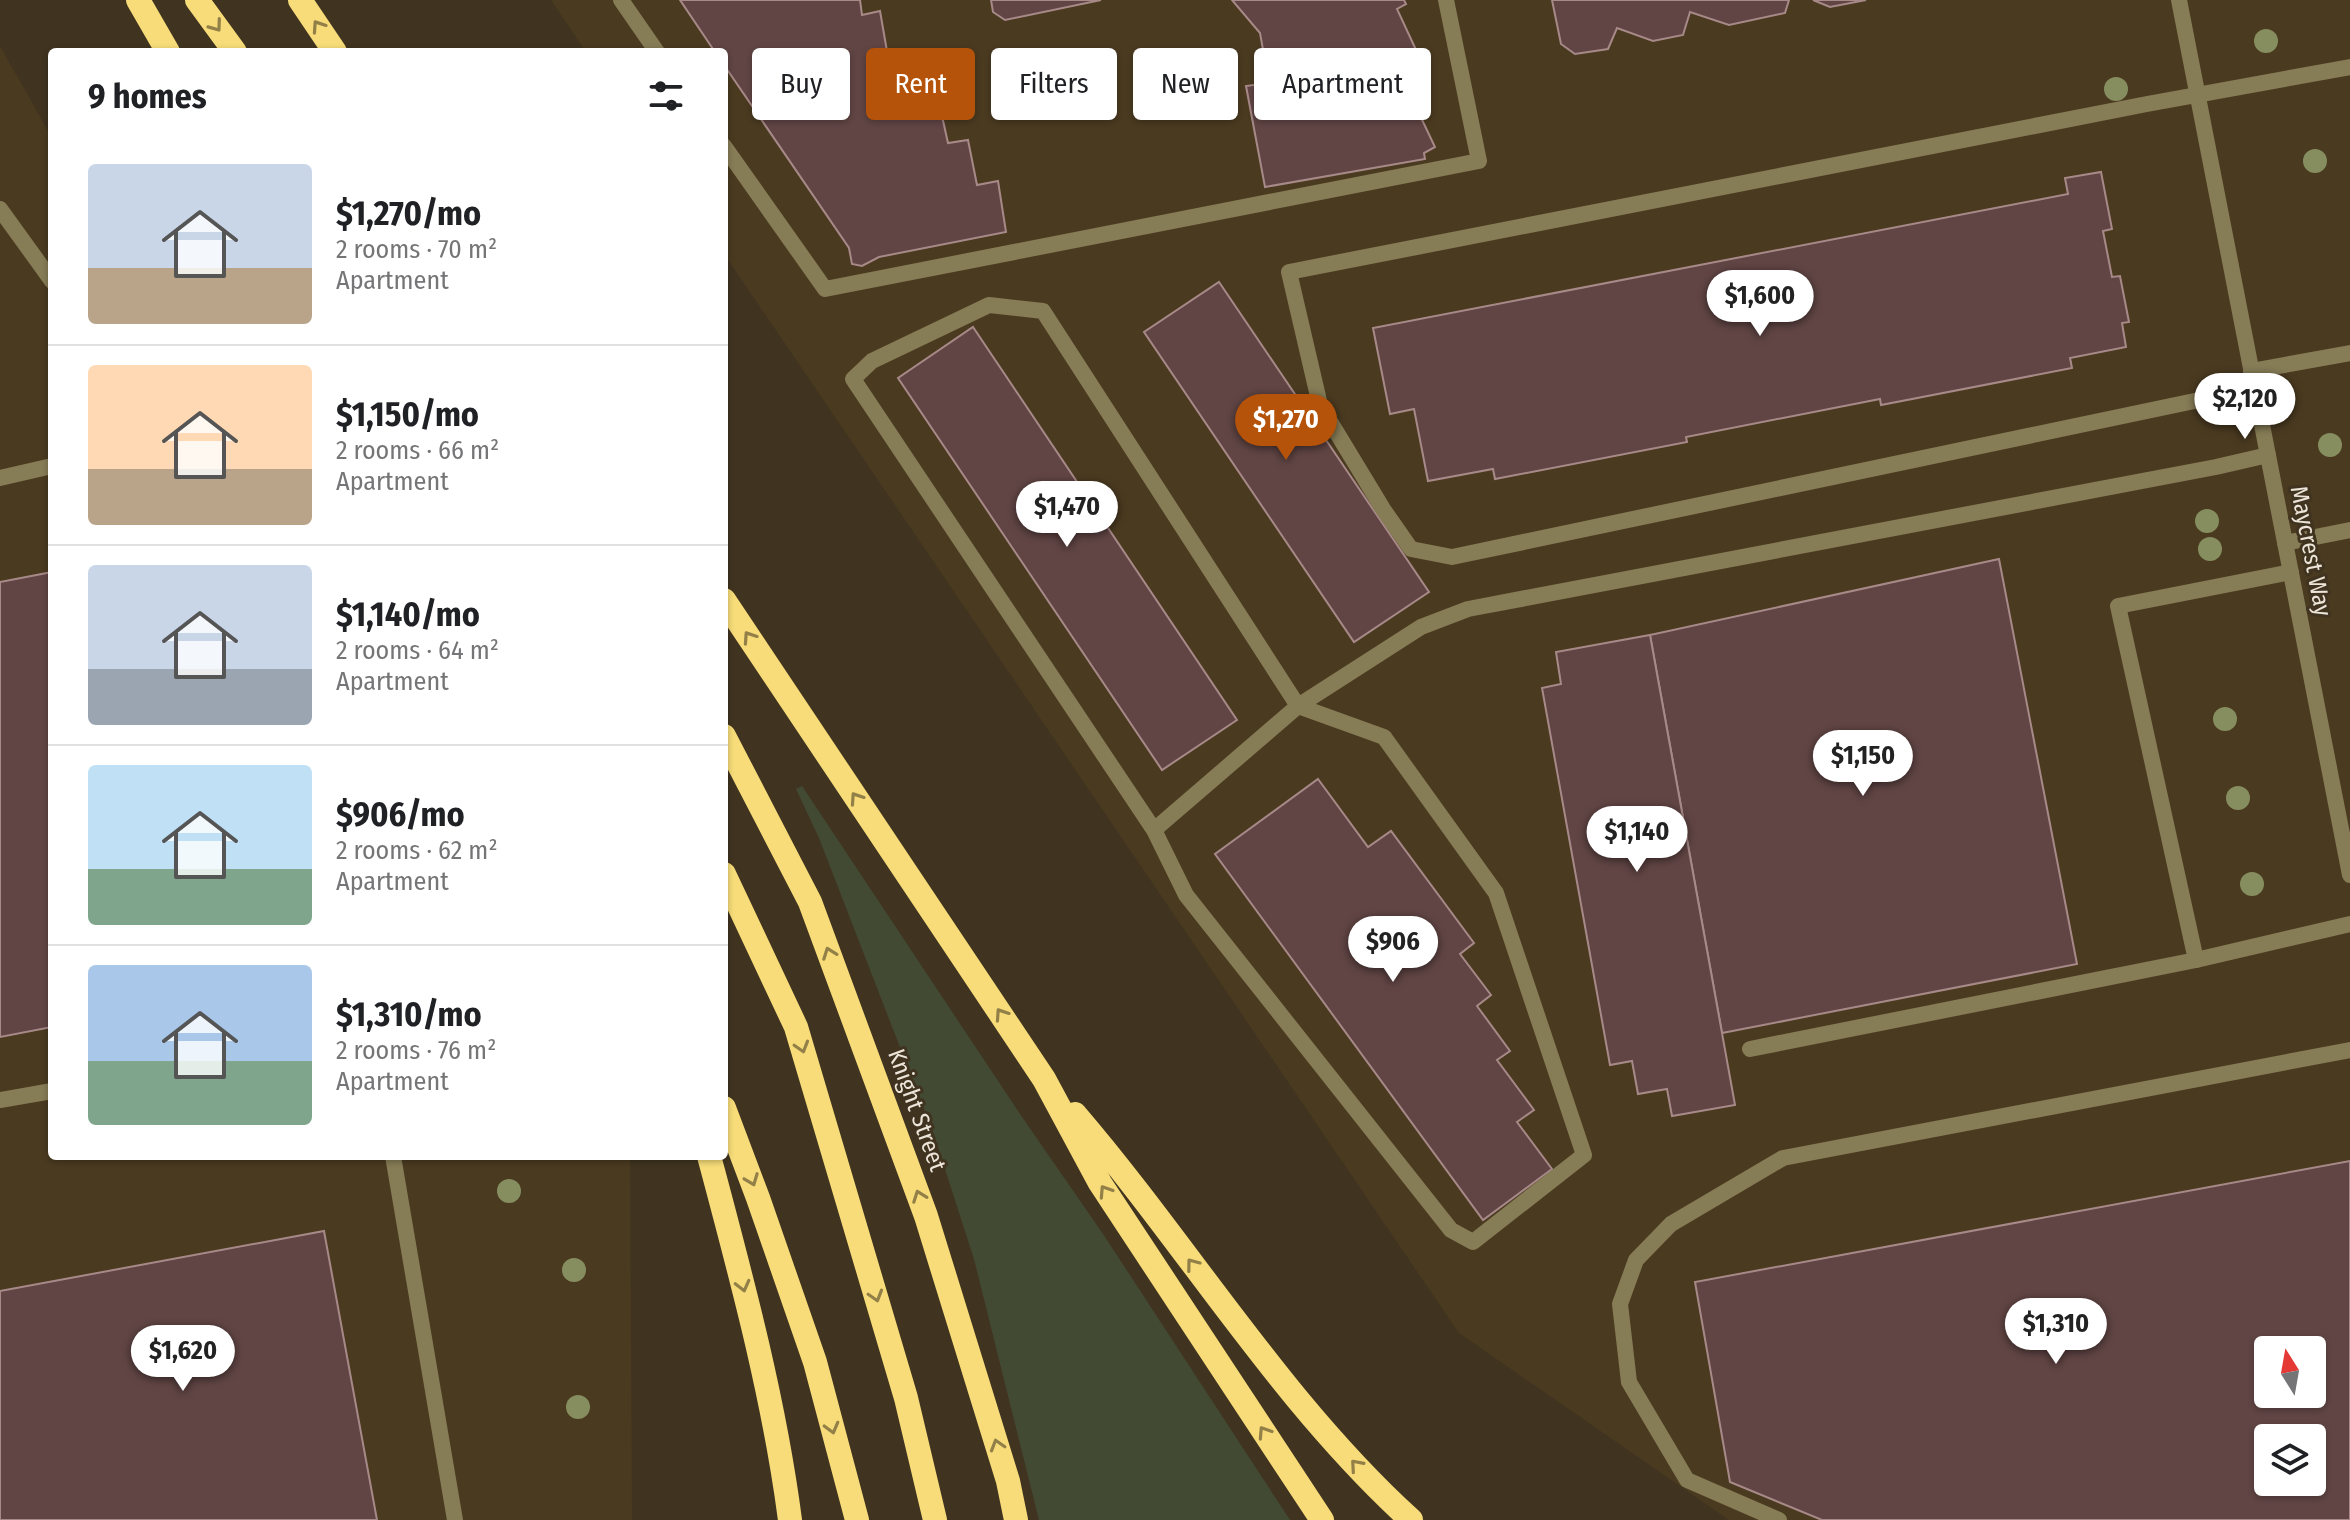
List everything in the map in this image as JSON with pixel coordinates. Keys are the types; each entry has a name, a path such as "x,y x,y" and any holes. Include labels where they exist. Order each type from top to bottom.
{"highway":[{"path":"138,0 166,48"},
{"path":"197,0 232,48"},
{"path":"300,0 332,48"},
{"path":"728,606 1044,1079 1100,1183 1322,1520"},
{"name":"Knight Street","path":"728,744 816,917 926,1216 1008,1481 1016,1520"},
{"path":"728,882 796,1027 906,1398 935,1520"},
{"path":"1044,1079 1106,1151 1281,1379 1380,1491 1411,1520"},
{"path":"728,1119 815,1362 857,1520"},
{"path":"710,1160 745,1292 785,1479 790,1520"}],"street":[{"path":"621,0 654,48"},
{"path":"728,152 825,289 1479,161 1446,0"},
{"name":"Maycrest Way","path":"2179,0 2285,543 2345,827 2350,875"},
{"path":"2350,67 1289,272 1320,405 1411,549 1452,557 2204,399 2253,379 2350,353"},
{"path":"0,209 48,275"},
{"path":"989,305 1043,311 1298,706 1384,737 1496,893 1584,1155 1473,1242 1451,1230 1186,895 1154,830 853,379 872,361 989,305"},
{"path":"1154,830 1298,706 1421,627 1468,609 2268,455"},
{"path":"0,478 48,467"},
{"path":"2285,543 2350,530"},
{"path":"2196,960 2118,606 2291,572"},
{"path":"1750,1049 2196,960 2350,924"},
{"path":"1779,1520 1687,1480 1629,1382 1620,1304 1636,1260 1671,1224 1783,1158 2350,1050"},
{"path":"0,1100 48,1092"},
{"path":"394,1160 455,1520"}],"shaded area":[{"path":"551,0 2350,0 2350,1520 1729,1520 1459,1333 728,260 728,48 583,48"},
{"path":"0,46 48,131 48,1160 630,1160 632,1520 0,1520"}],"green space":[{"path":"802,786 1103,1234 1290,1520 1039,1520 974,1259 934,1135 819,838 796,789"}],"building":[{"path":"680,0 860,0 862,15 880,11 886,48 866,48 866,120 943,120 948,143 968,140 977,185 998,181 1006,232 879,257 862,266 852,264 849,248 762,120 850,120 850,48 752,48 752,106 728,71 728,48 712,48"},
{"path":"991,0 1101,0 1005,20 993,12"},
{"path":"1232,0 1404,0 1406,4 1397,9 1415,48 1263,48 1260,33"},
{"path":"1552,0 1789,0 1785,13 1729,25 1690,12 1683,35 1653,41 1617,28 1608,49 1575,54 1561,44"},
{"path":"1813,0 1866,0 1830,7"},
{"path":"1254,85 1254,120 1422,120 1435,147 1424,153 1425,159 1265,187 1246,86"},
{"path":"2101,172 2112,229 2103,231 2112,277 2120,276 2129,322 2122,323 2126,347 2070,358 2072,368 1881,405 1880,399 1686,437 1687,442 1495,479 1493,469 1428,481 1414,409 1390,414 1373,328 2068,194 2065,178"},
{"path":"1219,282 1429,592 1354,642 1144,332"},
{"path":"973,327 1237,720 1162,770 898,378"},
{"path":"1999,559 2077,964 1722,1033 1650,635"},
{"path":"48,573 48,1028 0,1037 0,582"},
{"path":"1650,635 1735,1105 1672,1116 1667,1089 1638,1094 1632,1061 1610,1065 1542,688 1561,684 1556,652"},
{"path":"1318,779 1368,847 1391,831 1474,943 1460,954 1491,995 1477,1006 1510,1051 1497,1060 1534,1110 1517,1122 1552,1169 1483,1220 1215,854"},
{"path":"2350,1161 2350,1520 1822,1520 1730,1482 1695,1282"},
{"path":"324,1231 377,1520 0,1520 0,1291"}]}
